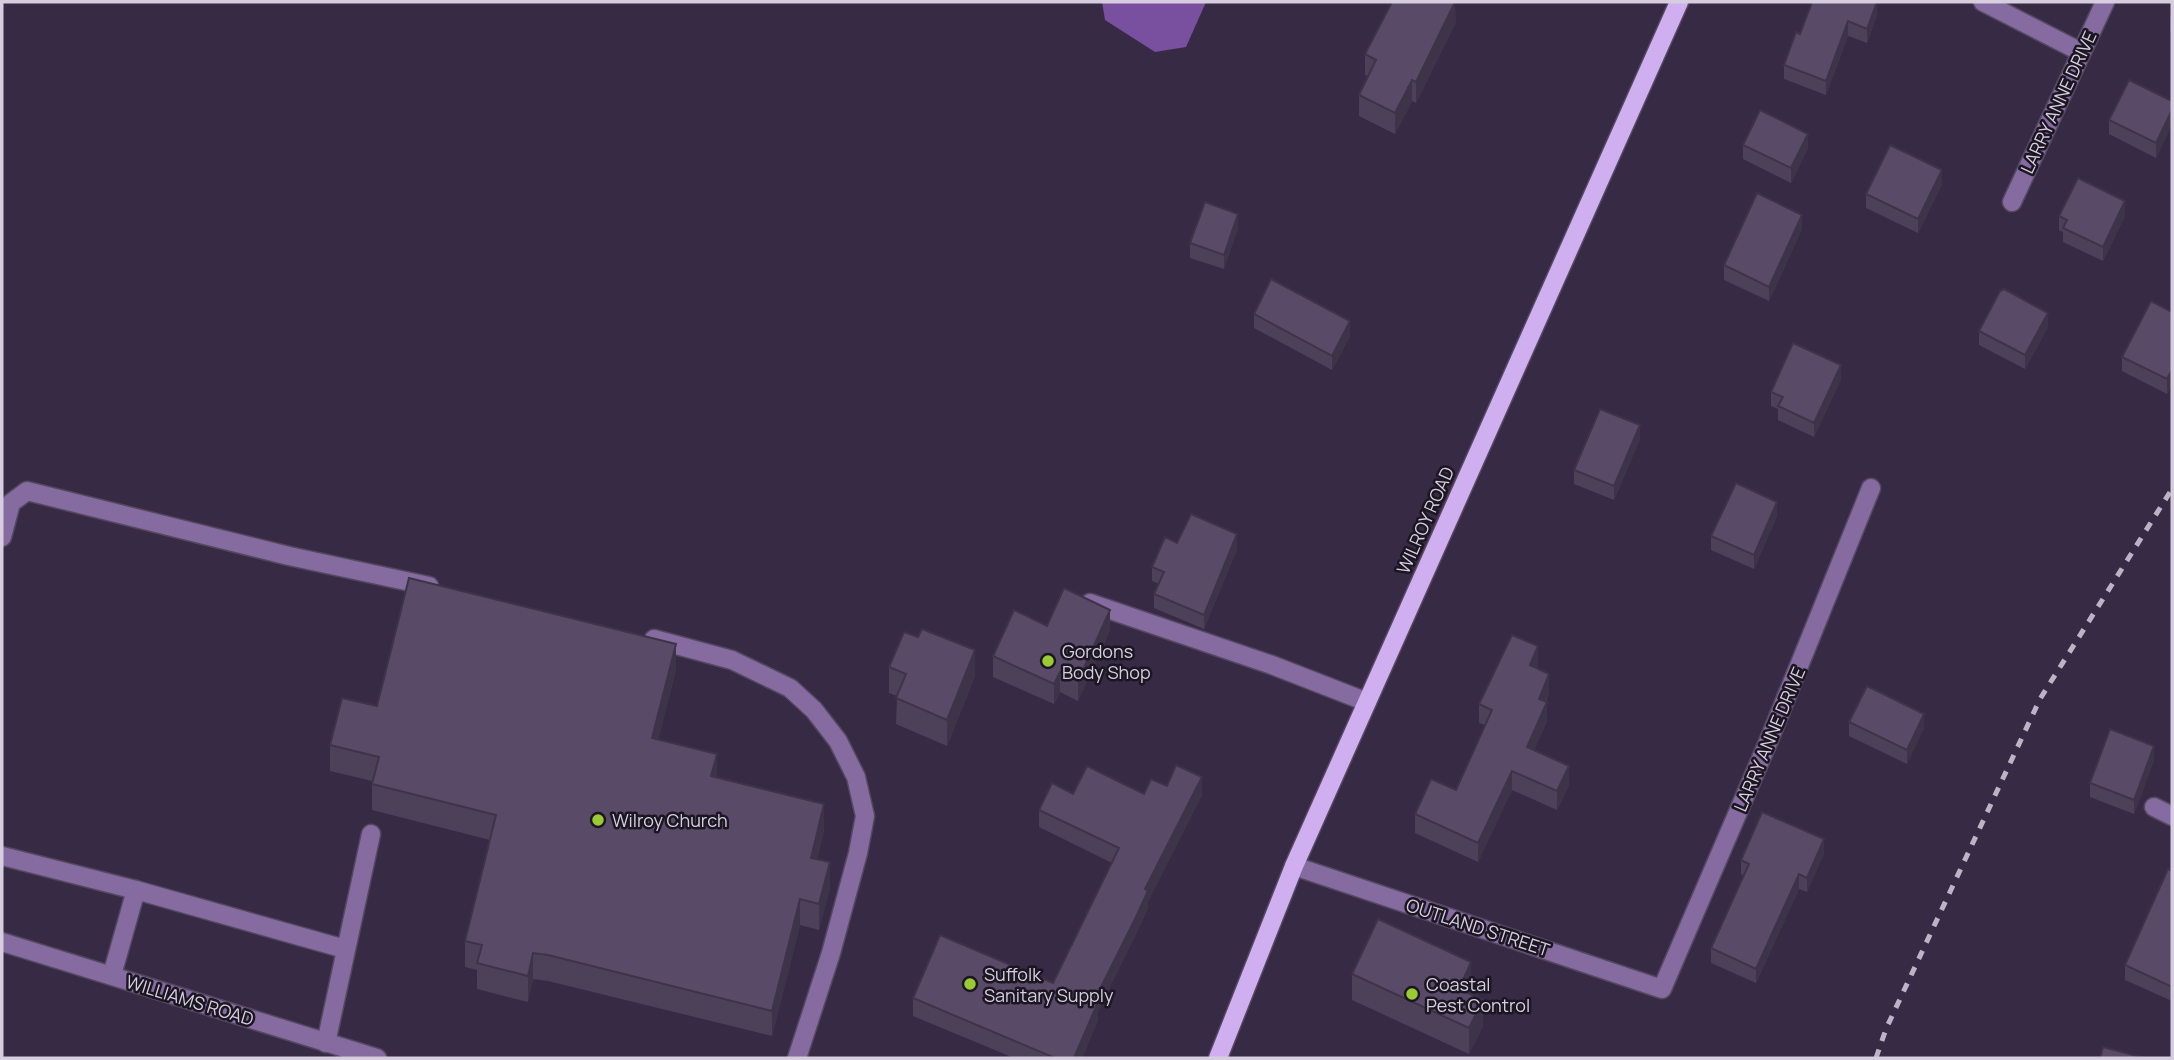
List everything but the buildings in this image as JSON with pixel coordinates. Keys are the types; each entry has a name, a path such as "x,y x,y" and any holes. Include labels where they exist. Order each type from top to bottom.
{"main road":[{"name":"WILROY ROAD","path":"1218,1058 1294,866 1679,2"}],"street":[{"path":"1983,2 2081,51"},
{"name":"LARRY ANNE DRIVE","path":"2012,202 2105,2"},
{"name":"LARRY ANNE DRIVE","path":"1662,989 1769,740 1871,488"},
{"path":"2,537 10,503 27,491 289,556 450,591"},
{"path":"1077,598 1272,665 1367,702"},
{"path":"636,635 732,660 790,688 814,710 838,741 856,777 865,816 858,853 831,953 797,1058"},
{"path":"2154,807 2172,816"},
{"path":"326,1043 371,834"},
{"path":"2,856 136,890 345,949"},
{"name":"OUTLAND STREET","path":"1294,866 1662,989"},
{"path":"112,975 136,890"},
{"name":"WILLIAMS ROAD","path":"2,942 377,1058"}],"shaded area":[{"path":"1102,2 1206,2 1186,47 1155,52 1105,20"}],"railway":[{"path":"1876,1058 1886,1029 2040,699 2172,489"}],"place":[{"name":"Gordons Body Shop","path":"1048,661"},
{"name":"Wilroy Church","path":"598,820"},
{"name":"Suffolk Sanitary Supply","path":"970,984"},
{"name":"Coastal Pest Control","path":"1412,994"}]}
